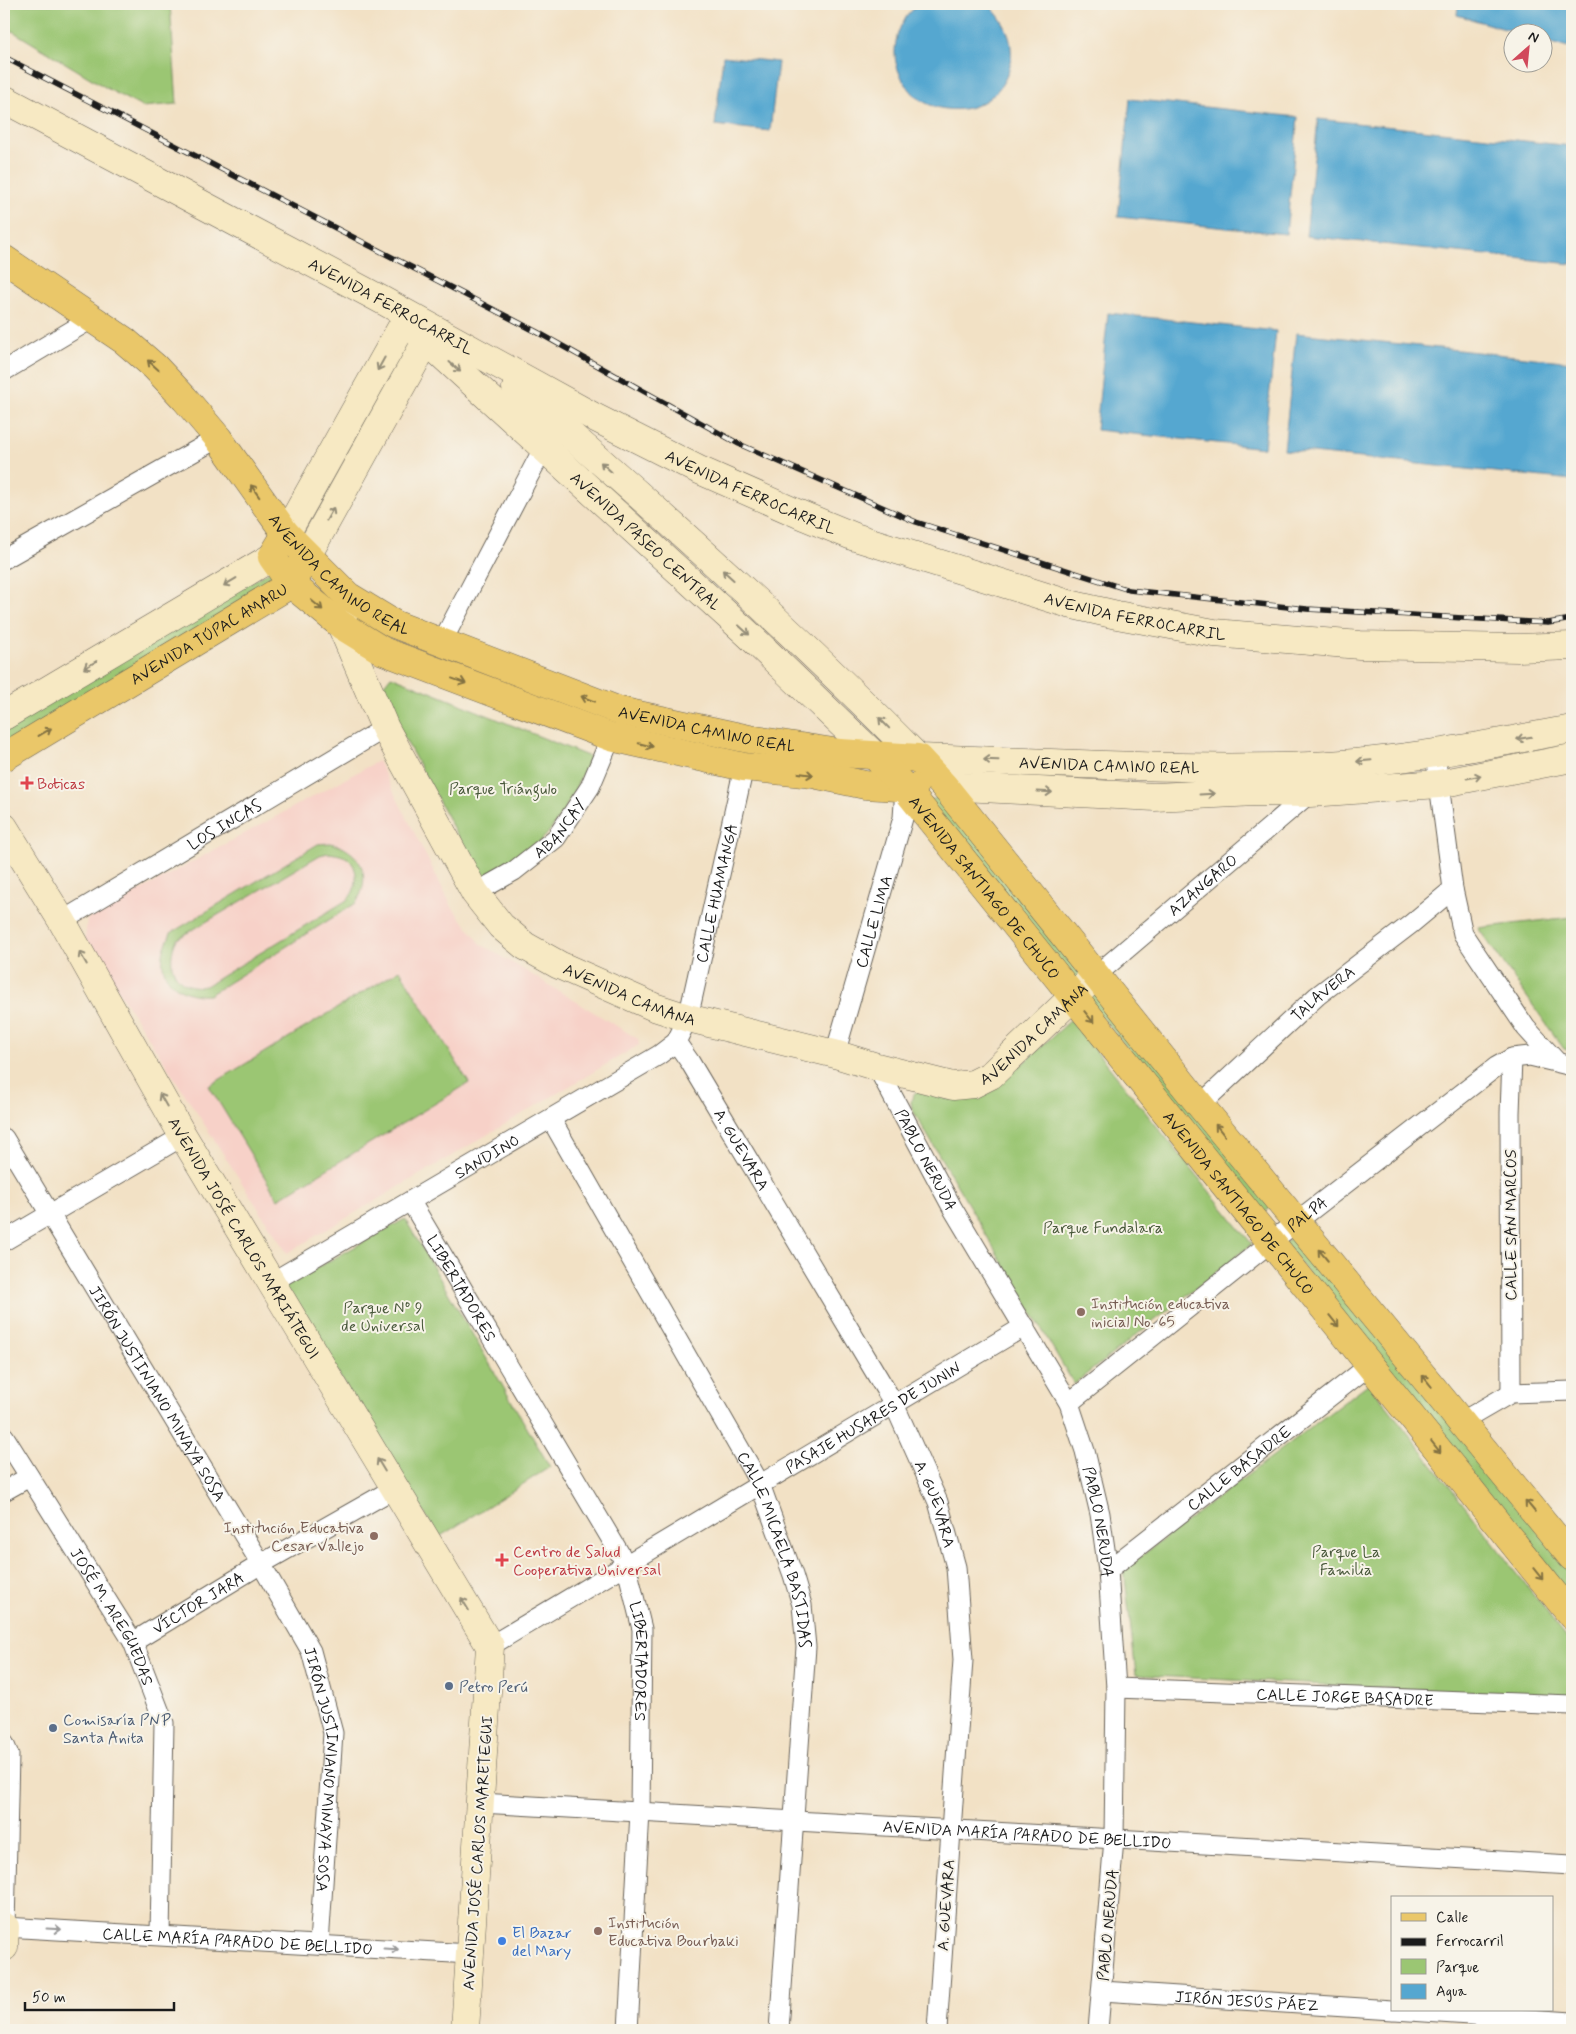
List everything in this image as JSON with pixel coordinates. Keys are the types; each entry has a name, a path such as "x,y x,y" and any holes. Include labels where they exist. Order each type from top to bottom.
{"main road":[{"name":"AVENIDA CAMINO REAL","path":"4,259 125,341 156,367 218,438 286,534 348,596 394,624 620,711 749,739 840,753 876,757 918,758"},
{"name":"AVENIDA TÚPAC AMARU","path":"272,557 286,534"},
{"name":"AVENIDA TÚPAC AMARU","path":"4,757 291,584 307,556"},
{"name":"AVENIDA CAMINO REAL","path":"272,557 291,584 341,625 383,651 611,737 744,766 813,774 865,785 905,788 944,786"},
{"name":"AVENIDA PASEO CENTRAL","path":"876,757 905,788"},
{"name":"AVENIDA PASEO CENTRAL","path":"918,758 944,786"},
{"name":"AVENIDA SANTIAGO DE CHUCO","path":"944,786 1200,1105 1572,1557"},
{"name":"AVENIDA SANTIAGO DE CHUCO","path":"905,788 1572,1616"}],"street":[{"name":"AVENIDA FERROCARRIL","path":"4,99 16,113 380,299 430,335 473,350 620,430 697,469 855,537 1070,604 1117,615 1214,633 1360,645 1518,648 1572,646"},
{"name":"AVENIDA PASEO CENTRAL","path":"380,299 405,321 430,335 544,447 749,635 876,757"},
{"path":"4,371 92,318"},
{"name":"AVENIDA TÚPAC AMARU","path":"286,534 405,321"},
{"name":"AVENIDA TÚPAC AMARU","path":"307,556 430,335"},
{"name":"AVENIDA PASEO CENTRAL","path":"473,350 778,620 847,685 918,758"},
{"path":"4,558 218,438"},
{"path":"442,642 544,447"},
{"name":"AVENIDA TÚPAC AMARU","path":"4,716 272,557"},
{"path":"341,625 348,596"},
{"name":"AVENIDA CAMANA","path":"341,625 385,728 475,893 501,926 525,946 559,965 654,1007 682,1030 836,1054 877,1067 953,1086 973,1084 991,1076 1072,996 1095,976"},
{"name":"LOS INCAS","path":"62,920 385,728"},
{"name":"AVENIDA CAMINO REAL","path":"918,758 1184,767 1311,766 1434,754 1572,730"},
{"name":"ABANCAY","path":"475,893 514,871 556,838 590,787 611,737"},
{"path":"1434,754 1452,889 1464,934 1526,1028 1565,1064"},
{"name":"AVENIDA CAMINO REAL","path":"944,786 1155,797 1255,792 1310,793 1439,784 1572,758"},
{"name":"CALLE HUAMANGA","path":"682,1030 744,766"},
{"name":"CALLE LIMA","path":"836,1054 903,818 905,788"},
{"name":"AZANGARO","path":"1095,976 1310,793"},
{"name":"AVENIDA JOSÉ CARLOS MARIÁTEGUI","path":"4,827 62,920 184,1136 490,1646"},
{"name":"TALAVERA","path":"1200,1105 1317,996 1411,924 1452,889"},
{"name":"SANDINO","path":"272,1282 659,1056 682,1030"},
{"name":"A. GUEVARA","path":"682,1030 696,1071 894,1404 938,1502 956,1567 964,1660 937,2030"},
{"path":"1512,1058 1530,1056 1565,1064"},
{"name":"PALPA","path":"1069,1403 1296,1222 1496,1067 1512,1058"},
{"name":"CALLE SAN MARCOS","path":"1511,1392 1510,1113 1512,1058"},
{"name":"PABLO NERUDA","path":"877,1067 953,1209 1025,1326 1069,1403 1087,1460 1100,1514 1108,1570 1116,1688 1114,1839 1098,2030"},
{"name":"CALLE MICAELA BASTIDAS","path":"551,1119 760,1484 802,1605 806,1647 779,2030"},
{"path":"4,1241 184,1136"},
{"name":"JIRÓN JUSTINIANO MINAYA SOSA","path":"4,1138 49,1216 261,1564 310,1651 333,1733 319,1944"},
{"name":"LIBERTADORES","path":"411,1202 626,1564 642,1629 640,1812 628,2030"},
{"name":"PASAJE HUSARES DE JUNIN","path":"490,1646 1025,1326"},
{"name":"CALLE BASADRE","path":"1108,1570 1370,1365"},
{"path":"1461,1422 1511,1392 1572,1391"},
{"name":"JOSÉ M. AREGUEDAS","path":"4,1436 133,1642 164,1723 160,1935"},
{"path":"4,1491 28,1477"},
{"name":"VÍCTOR JARA","path":"133,1642 261,1564 395,1488"},
{"name":"AVENIDA JOSÉ CARLOS MARETEGUI","path":"465,2030 490,1646"},
{"name":"CALLE JORGE BASADRE","path":"1116,1688 1572,1705"},
{"path":"4,1743 9,1755 4,1933"},
{"name":"AVENIDA MARÍA PARADO DE BELLIDO","path":"480,1802 1572,1865"},
{"name":"CALLE MARÍA PARADO DE BELLIDO","path":"4,1933 160,1935 470,1954"},
{"name":"JIRÓN JESÚS PÁEZ","path":"1102,1991 1391,2010"},
{"name":"JIRÓN JESÚS PÁEZ","path":"1424,2012 1572,2022"}],"shaded area":[{"path":"378,761 452,907 481,944 638,1039 639,1045 287,1253 85,939 87,919"}],"green space":[{"path":"4,4 170,4 177,104 142,107 110,90 4,26"},
{"path":"270,571 282,579 4,747 4,726"},
{"name":"Parque Triángulo","path":"391,676 590,757 558,820 545,837 520,859 483,883 379,691"},
{"path":"941,796 1274,1205 1264,1213 924,803"},
{"path":"330,843 341,846 350,852 361,865 363,883 356,903 209,995 191,994 183,991 169,980 163,965 163,955 171,933 318,844","holes":["328,853 341,855 354,866 355,887 347,900 206,986 187,984 175,974 172,958 173,948 177,939 320,855"]},
{"path":"1572,917 1572,1051 1564,1049 1478,928"},
{"path":"400,970 469,1083 278,1199 209,1086"},
{"name":"Parque Fundalara","path":"1071,1020 1252,1244 1074,1384 912,1109 911,1102 913,1095 920,1091 946,1099 971,1098 989,1092"},
{"name":"Parque Nº 9 de Universal","path":"405,1219 550,1467 439,1537 284,1286"},
{"path":"1298,1232 1572,1569 1572,1598 1284,1243"},
{"name":"Parque La Familia","path":"1369,1383 1572,1644 1572,1698 1136,1675 1124,1569"}],"water":[{"path":"920,4 987,4 1002,21 1010,40 1011,59 1006,77 996,92 981,103 962,109 936,107 917,97 905,83 896,64 895,46 898,32 905,19"},
{"path":"1458,4 1572,4 1568,48 1554,44 1554,22 1504,22 1504,29 1457,15"},
{"path":"723,56 778,62 770,131 715,125"},
{"path":"1130,99 1298,117 1286,234 1118,217"},
{"path":"1318,119 1572,146 1572,264 1306,236"},
{"path":"1108,313 1276,331 1264,448 1096,430"},
{"path":"1296,333 1572,362 1572,480 1284,450"}],"railway":[{"path":"4,57 537,332 739,444 916,522 1129,590 1307,609 1548,623 1572,619"}],"place":[{"name":"Boticas","path":"27,783"},
{"name":"Institución educativa inicial No. 65","path":"1081,1312"},
{"name":"Institución Educativa Cesar Vallejo","path":"374,1536"},
{"name":"Centro de Salud Cooperativa Universal","path":"502,1560"},
{"name":"Petro Perú","path":"449,1686"},
{"name":"Comisaría PNP Santa Anita","path":"53,1728"},
{"name":"Institución Educativa Bourbaki","path":"598,1931"},
{"name":"El Bazar del Mary","path":"502,1941"}]}
